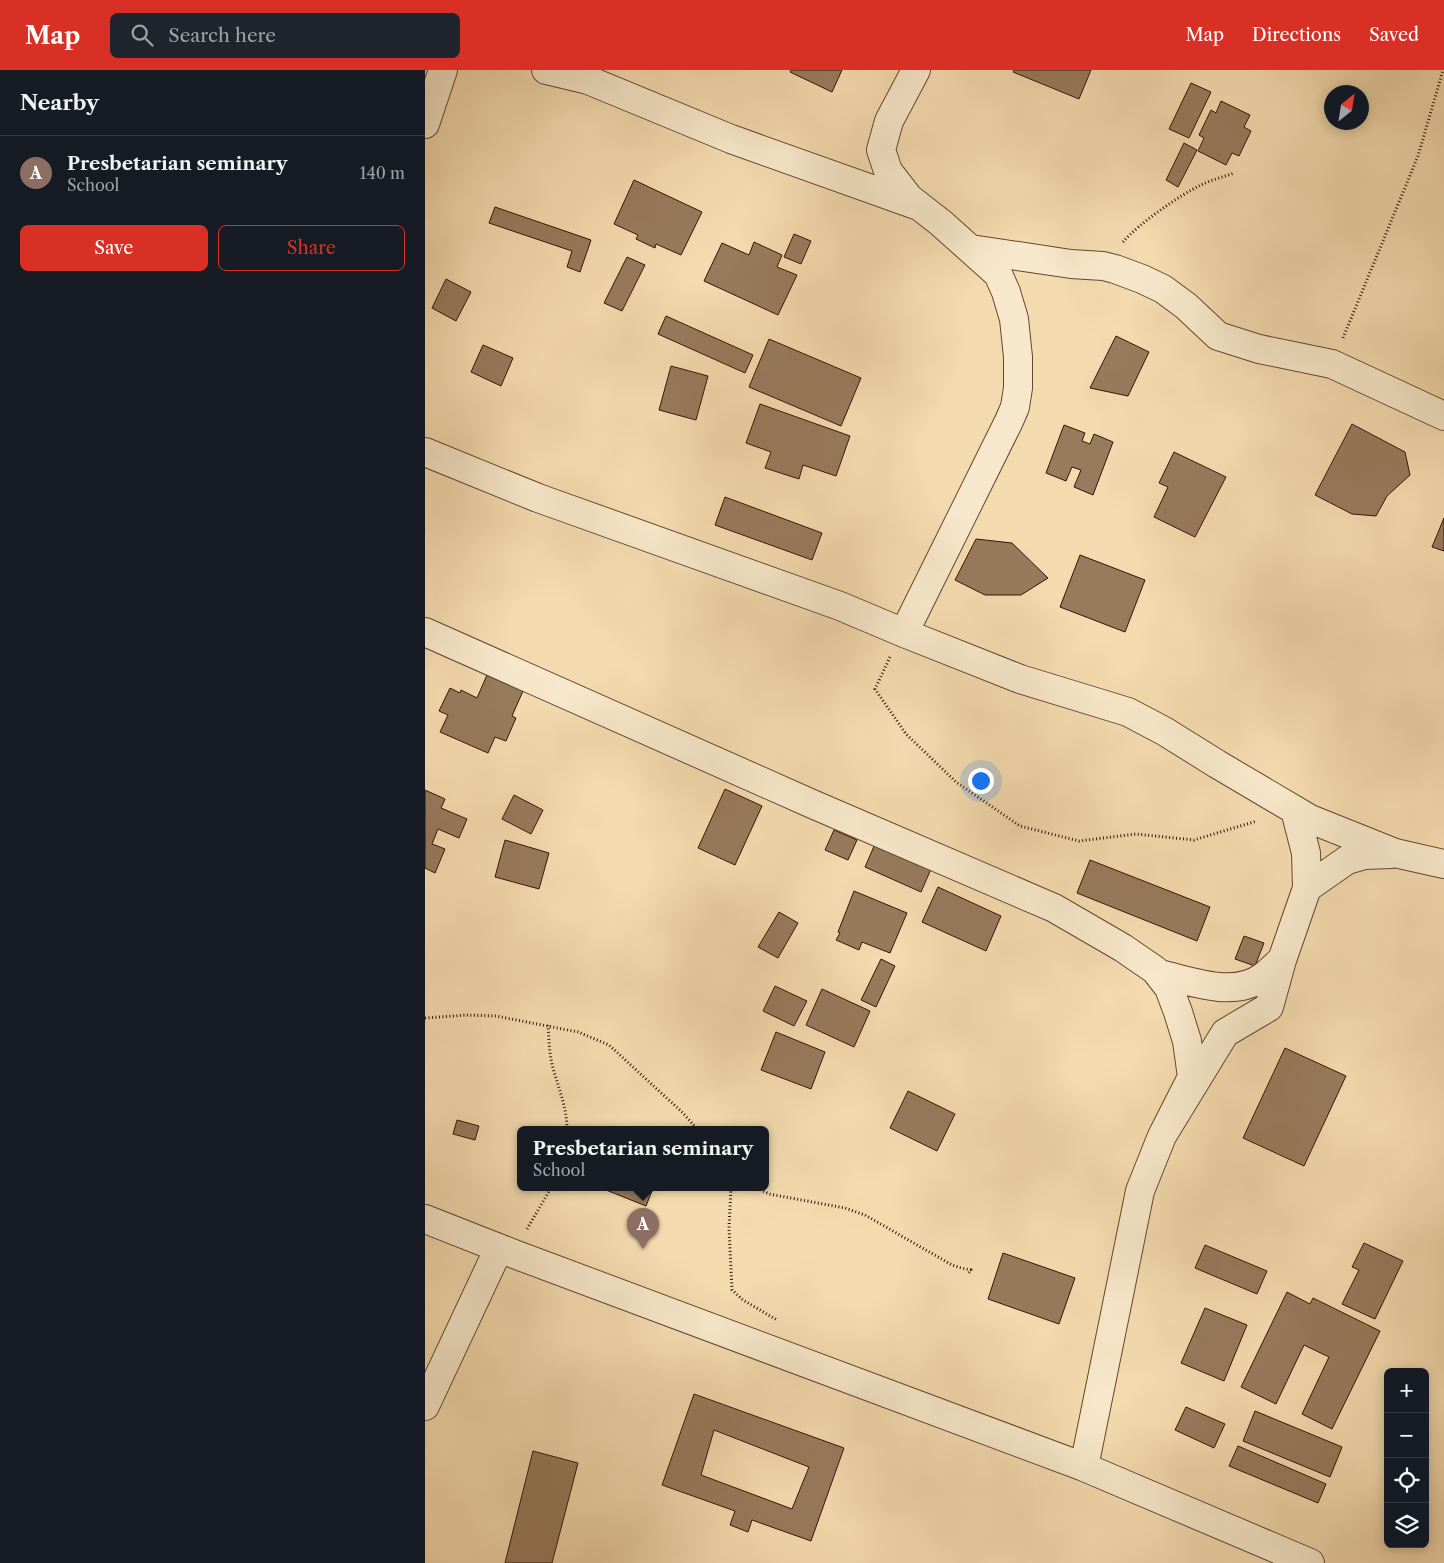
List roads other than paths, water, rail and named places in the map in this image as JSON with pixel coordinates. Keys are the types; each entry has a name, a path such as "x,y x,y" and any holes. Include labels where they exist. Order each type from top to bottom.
{"street":[{"path":"425,124 443,70"},
{"path":"546,70 589,80 731,139 920,206"},
{"path":"904,633 1015,407 1018,388 1018,357 1014,319 999,274 909,198 888,171 881,150 889,121 916,70"},
{"path":"971,249 1071,264 1103,266 1142,279 1163,289 1186,306 1218,336 1259,349 1332,364 1444,416"},
{"path":"425,452 538,498 840,606 1020,679 1128,712 1164,731 1311,819 1395,854 1444,864"},
{"path":"425,632 810,803 1046,905 1123,948 1159,974 1169,988 1183,1026 1187,1040 1192,1077 1162,1136 1140,1191 1084,1467"},
{"path":"1162,1136 1225,1033 1269,1007 1282,960 1307,888 1306,854 1295,810"},
{"path":"1307,888 1347,860 1364,855 1395,854"},
{"path":"1159,974 1229,988 1243,986 1263,977 1282,960"},
{"path":"425,1219 1084,1467 1310,1563"},
{"path":"425,1406 507,1251"}],"place":[{"name":"Presbetarian seminary","path":"643,1249"}]}
